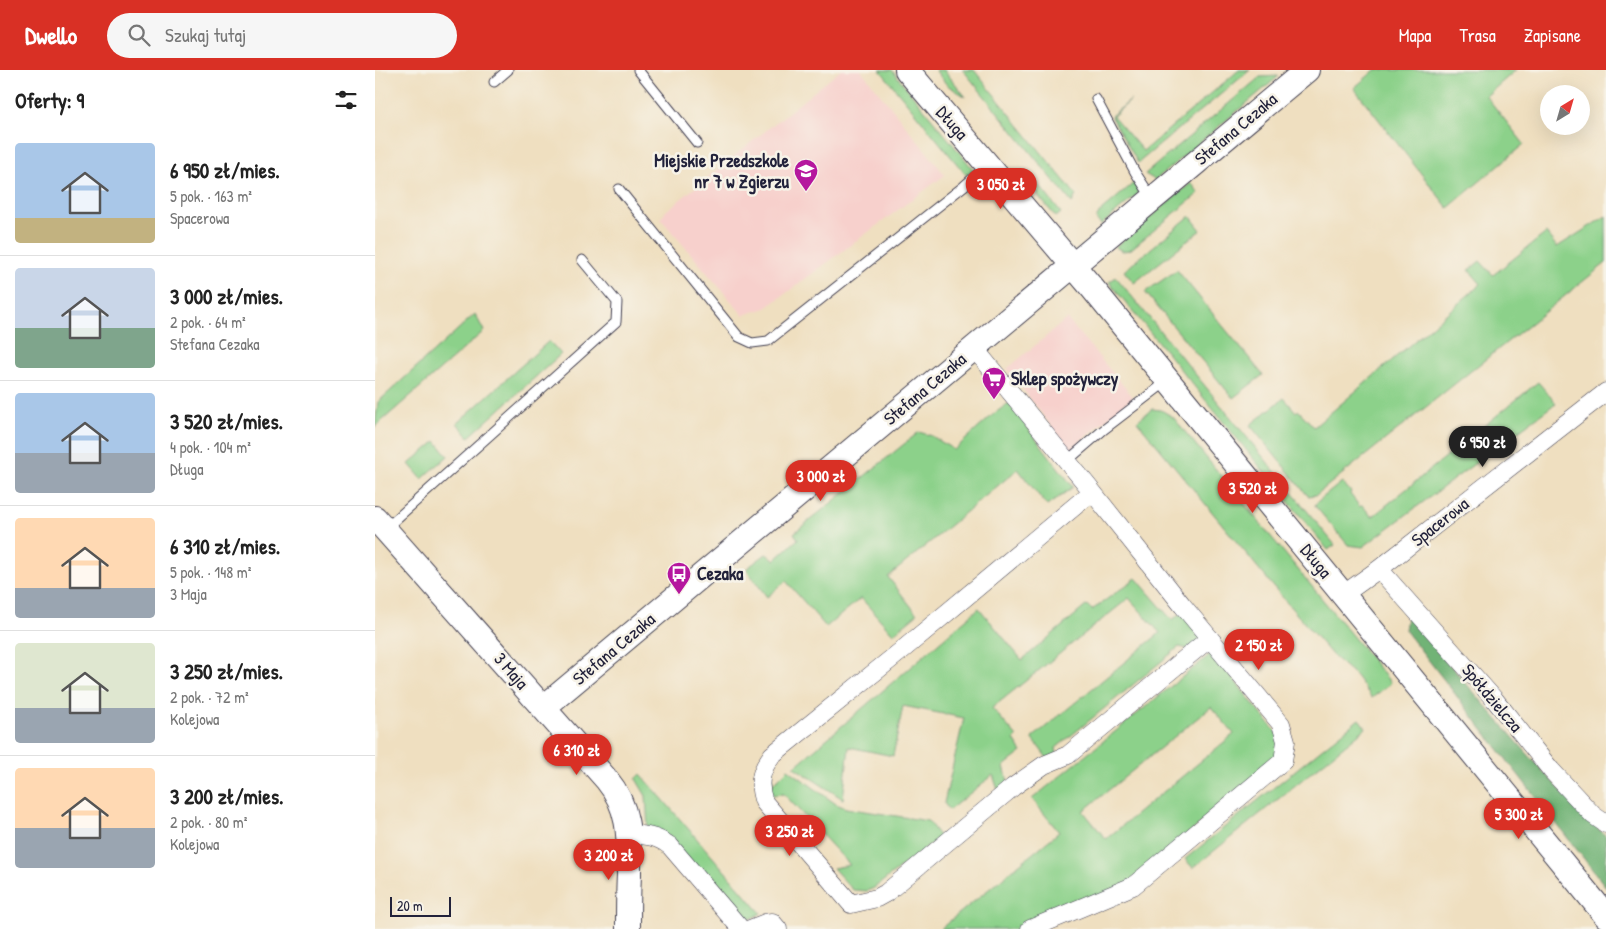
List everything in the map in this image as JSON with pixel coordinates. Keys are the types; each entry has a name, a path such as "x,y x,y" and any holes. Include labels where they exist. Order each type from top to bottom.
{"main road":[{"name":"Długa","path":"907,70 1073,265 1606,916"},
{"name":"Stefana Cezaka","path":"543,708 1307,70"},
{"name":"3 Maja","path":"380,524 613,788 623,806 629,834 627,929"}],"street":[{"path":"974,348 1281,724 1286,741 1283,761 1133,886 1030,929"},
{"name":"Spacerowa","path":"1344,594 1379,569 1606,392"},
{"path":"1093,492 772,755 764,766 760,782 764,802 851,904 877,898 886,893 1013,788 1044,765 1068,755 1210,638"},
{"name":"Spółdzielcza","path":"1379,569 1495,700 1551,770 1593,815 1606,824"},
{"path":"629,834 653,836 663,840 741,929"},
{"path":"750,929 772,922 778,929"}],"lane":[{"path":"494,82 508,70"},
{"path":"638,70 697,143"},
{"path":"1096,99 1135,172 1153,198"},
{"path":"619,189 739,337 752,343 768,341 989,165"},
{"path":"380,524 616,322 617,302 582,260"},
{"path":"1067,461 1168,380"}],"shaded area":[{"name":"Miejskie Przedszkole nr 7 w Zgierzu","path":"841,70 861,70 945,175 766,308 743,315 661,219 666,211"},
{"path":"1067,319 1133,397 1070,450 1007,369"}],"green space":[{"path":"880,70 892,70 973,169 966,175"},
{"path":"935,70 944,70 966,97 947,85"},
{"path":"963,70 974,70 1076,195 1072,203"},
{"path":"1239,70 1250,70 1138,163 1111,116 1131,100 1113,116 1143,151"},
{"path":"1375,70 1516,70 1486,96 1524,144 1448,208 1354,88"},
{"path":"1279,76 1155,180 1145,174 1260,77"},
{"path":"1031,175 1061,213 1056,217 1039,197"},
{"path":"1136,181 1138,194 1101,225 1096,219 1100,212"},
{"path":"1191,183 1199,193 1130,250 1123,251 1115,247"},
{"path":"1190,216 1201,230 1134,283 1124,271"},
{"path":"1606,216 1606,263 1316,495 1308,496 1250,425 1284,398 1296,412 1298,410 1314,427 1481,284 1469,270 1480,261 1493,275 1546,233 1557,247"},
{"path":"1177,270 1263,375 1233,398 1145,292"},
{"path":"1116,277 1335,545 1328,550 1109,282"},
{"path":"475,314 484,331 375,427 378,402"},
{"path":"549,341 561,354 469,437 457,423"},
{"path":"1538,382 1556,403 1363,547 1348,545 1315,506 1317,502 1342,482 1360,507 1362,505 1372,517"},
{"path":"1009,403 1073,487 1047,506 1018,469 888,577 917,614 893,634 861,598 826,627 786,581 767,597 746,569 766,554 775,560 798,539 794,533 919,432 932,436 954,450"},
{"path":"1152,409 1161,410 1173,417 1391,683 1372,698 1356,676 1333,656 1137,421"},
{"path":"436,441 448,456 422,479 409,464"},
{"path":"1136,578 1172,620 1184,611 1205,638 1189,649 1179,647 1056,748 1057,754 1047,758 1032,738 1160,633 1129,598 992,708 1017,737 1014,740 1022,752 1004,766 1008,782 998,790 993,775 949,810 944,803 964,718 903,706 893,756 849,747 843,799 794,767 979,608 1022,660 1087,605 1092,610"},
{"path":"1407,616 1547,776 1606,836 1606,887 1405,630"},
{"path":"1212,653 1280,737 1281,757 1124,887 1021,929 940,929 1059,832 1032,799","holes":["1211,707 1234,734 1106,839 1083,811"]},
{"path":"1359,719 1366,728 1193,868 1185,859"},
{"path":"773,764 772,785 788,769 836,804 846,808 928,821 940,837 874,888 867,891 853,890 833,868 850,865 784,794 770,795 765,785"},
{"path":"641,774 761,913 751,918 740,918 648,830 646,796 636,779"}],"place":[{"name":"Miejskie Przedszkole nr 7 w Zgierzu","path":"806,192"},
{"name":"Sklep spożywczy","path":"994,400"},
{"name":"Cezaka","path":"679,595"}]}
